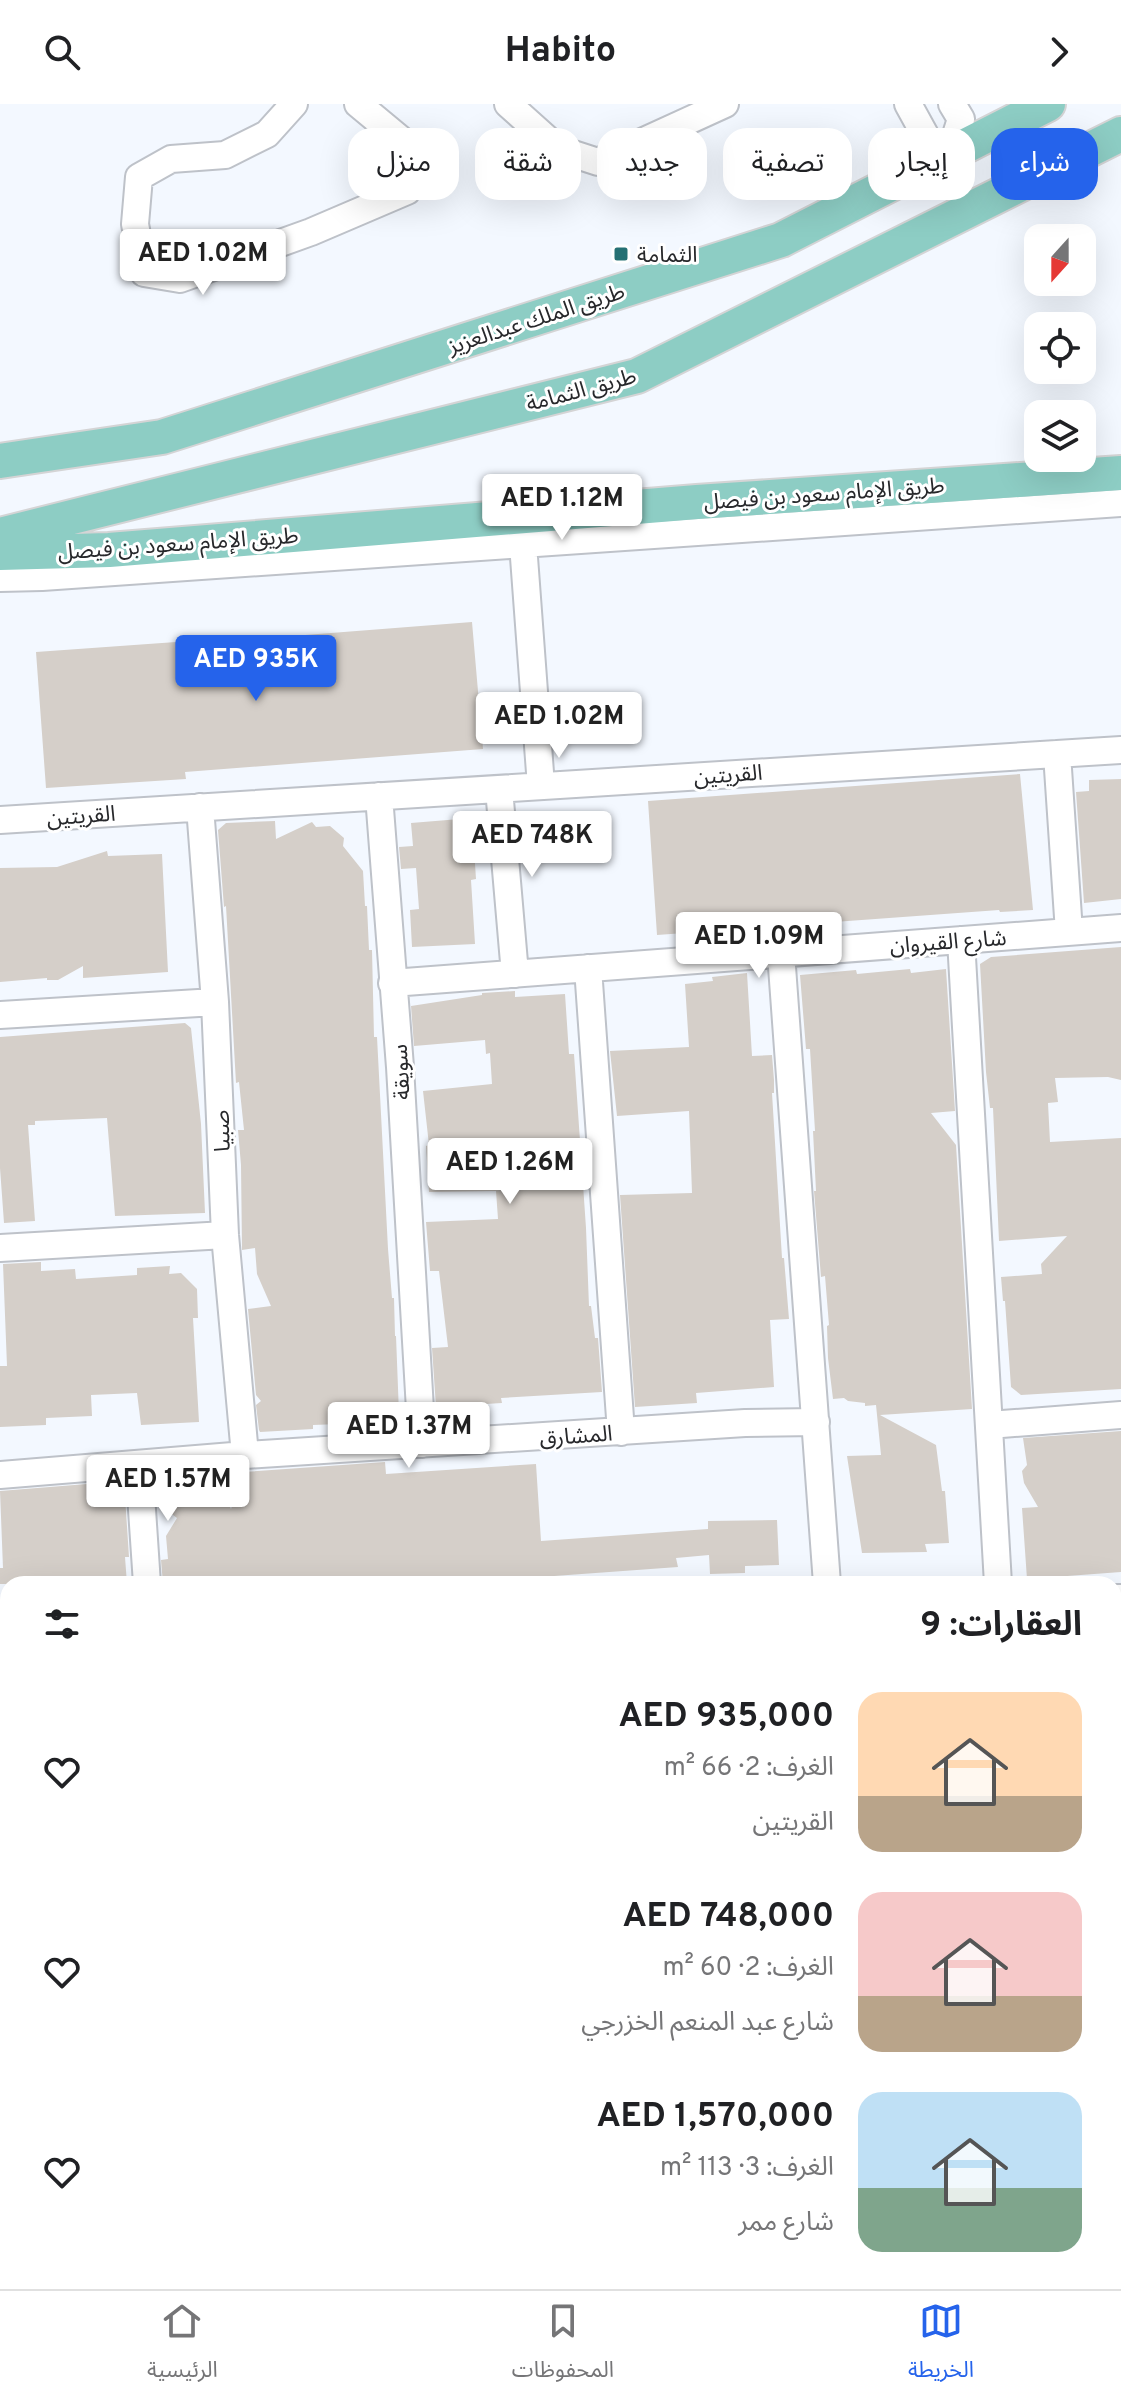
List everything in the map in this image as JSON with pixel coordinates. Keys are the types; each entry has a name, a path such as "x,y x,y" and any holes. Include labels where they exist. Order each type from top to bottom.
{"main road":[{"name":"طريق الملك عبدالعزيز","path":"0,461 162,437 781,240 1048,104"},
{"name":"طريق الثمامة","path":"0,535 637,376 1121,134"},
{"name":"طريق الإمام سعود بن فيصل","path":"0,553 109,550 697,502 1121,473"}],"street":[{"path":"294,104 267,134 225,155 171,159 139,177 135,224 144,273 180,279 311,232 407,191 414,174 405,143 358,104"},
{"path":"508,104 558,149 598,162 725,104"},
{"path":"908,104 930,144 943,145 955,138 961,119 952,104"},
{"path":"0,578 1121,503"},
{"path":"523,544 541,786"},
{"name":"القريتين","path":"0,820 1121,750"},
{"path":"1057,754 1069,932"},
{"path":"499,789 515,974"},
{"name":"سويقة","path":"379,796 400,1067 422,1444"},
{"name":"صبيا","path":"200,807 215,1002 225,1235 245,1455"},
{"name":"شارع القيروان","path":"392,983 1121,928"},
{"path":"961,940 998,1576"},
{"path":"781,953 826,1576"},
{"path":"588,968 621,1432"},
{"path":"0,1015 215,1002"},
{"path":"0,1248 225,1235"},
{"path":"989,1425 1121,1415"},
{"name":"المشارق","path":"0,1475 245,1455 745,1423 816,1422"},
{"path":"139,1465 146,1576"}],"building":[{"path":"472,622 483,749 185,772 186,779 46,788 36,652 176,642 176,645"},
{"path":"1020,774 1033,910 657,935 648,801"},
{"path":"1121,779 1121,899 1084,903 1076,792 1089,791 1089,780"},
{"path":"472,818 476,879 471,880 475,944 412,947 410,910 419,909 416,868 401,869 399,847 413,846 411,823"},
{"path":"275,821 276,839 312,822 316,827 330,826 344,838 343,846 363,871 369,950 372,950 374,1037 377,1037 388,1249 396,1336 399,1414 391,1422 259,1430 256,1405 261,1401 256,1395 248,1309 271,1306 257,1274 255,1248 242,1250 238,1130 244,1130 239,1082 236,1083 226,906 218,830 226,823"},
{"path":"107,851 108,856 162,854 168,972 83,978 83,966 58,980 0,982 0,868 57,867"},
{"path":"1121,947 1121,1080 1108,1077 1055,1078 1058,1102 1048,1103 1050,1142 1121,1138 1121,1389 1021,1395 1011,1387 1001,1277 1042,1274 1041,1264 1067,1236 999,1241 993,1108 990,1108 986,1072 980,964 991,957"},
{"path":"910,969 911,973 946,969 955,1111 931,1113 956,1145 972,1409 880,1415 936,1445 942,1491 945,1491 949,1543 925,1544 927,1552 862,1553 847,1456 881,1455 876,1405 865,1406 865,1403 844,1398 833,1399 825,1276 821,1277 814,1191 815,1131 810,1049 806,1049 800,975"},
{"path":"747,973 752,1056 772,1055 774,1080 772,1093 782,1258 789,1319 770,1320 774,1387 696,1393 697,1403 635,1407 620,1195 692,1193 689,1111 617,1116 610,1051 689,1047 685,984"},
{"path":"515,991 515,997 565,994 569,1054 574,1054 589,1306 595,1338 598,1338 602,1392 501,1398 502,1403 436,1407 432,1348 448,1347 439,1271 430,1271 426,1222 498,1219 496,1191 429,1192 426,1146 429,1145 423,1091 492,1084 490,1053 486,1054 485,1040 414,1046 411,1006 482,993"},
{"path":"185,1023 191,1028 201,1124 205,1213 115,1216 107,1118 35,1121 35,1125 28,1125 35,1221 4,1223 0,1168 0,1037"},
{"path":"41,1262 41,1271 75,1269 76,1279 137,1275 137,1268 170,1266 169,1274 181,1273 197,1289 198,1318 193,1318 199,1422 141,1425 137,1393 91,1395 92,1416 46,1418 46,1425 0,1427 0,1366 7,1366 3,1264"},
{"path":"1121,1431 1121,1572 1027,1576 1022,1508 1038,1507 1024,1483 1022,1471 1027,1465 1023,1438"},
{"path":"385,1462 386,1474 536,1464 541,1541 708,1529 708,1521 777,1520 779,1565 745,1566 745,1573 710,1574 709,1555 676,1558 678,1567 554,1576 162,1576 161,1560 168,1559 166,1536 177,1518 169,1512 169,1502 176,1492 188,1492 203,1484 219,1486 231,1509 245,1472"},
{"path":"124,1481 129,1557 125,1557 126,1576 0,1576 0,1568 3,1568 0,1491"}],"place":[{"name":"الثمامة","path":"621,254"}]}
